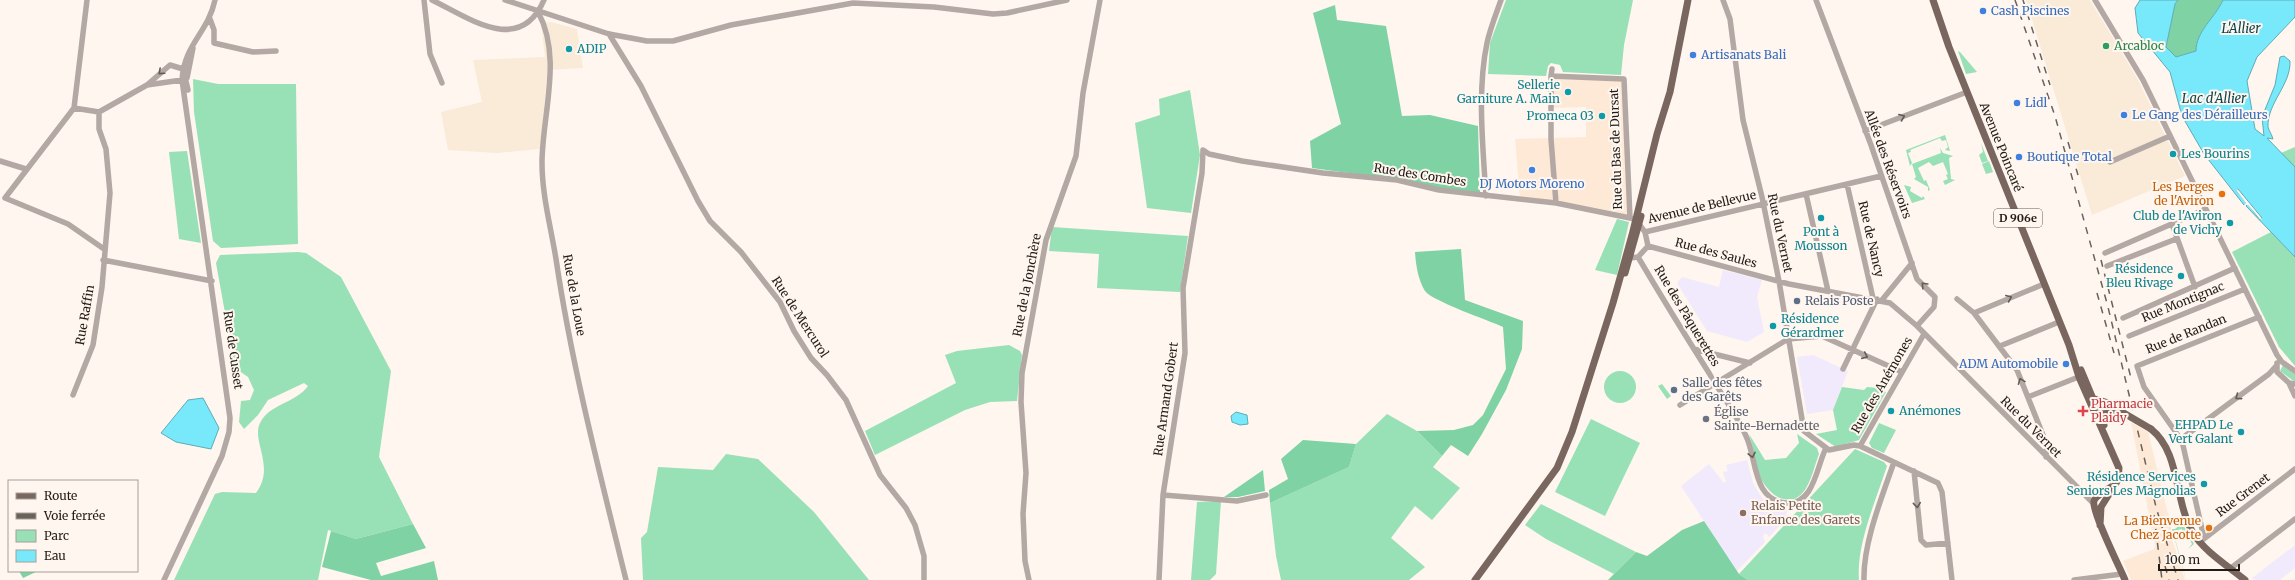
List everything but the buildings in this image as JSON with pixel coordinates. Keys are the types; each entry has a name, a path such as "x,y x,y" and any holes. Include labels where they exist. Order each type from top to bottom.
{"main road":[{"path":"1475,580 1557,468 1572,432 1637,227 1675,69 1688,0"},
{"name":"Avenue Poincaré","path":"1933,0 1967,92 2082,376"},
{"path":"1613,303 1634,257 1637,227"},
{"name":"D 906e","path":"2082,376 2092,402"},
{"path":"2092,402 2112,404 2122,412 2151,429 2166,446 2187,520 2202,540 2234,574 2245,580"},
{"path":"2092,402 2100,414 2111,448"},
{"path":"2092,402 2120,471 2116,484 2098,503 2100,525 2124,577"},
{"path":"2100,414 2122,412"}],"street":[{"path":"87,0 74,108 26,169 6,198 68,224 104,249"},
{"name":"Rue de Cusset","path":"188,111 188,90 185,69 196,41 210,19 215,0"},
{"path":"424,0 430,54 442,83"},
{"path":"432,0 485,26 498,30 520,28 530,22 538,12 544,0"},
{"path":"504,0 609,34 647,41 673,41 750,21 853,3 934,7 993,14 1007,13 1068,0"},
{"name":"Rue de la Jonchère","path":"1029,580 1024,561 1023,514 1026,473 1020,402 1022,373 1050,225 1076,156 1083,93 1100,0"},
{"path":"1486,196 1482,116 1485,56 1487,43 1501,0"},
{"name":"Rue du Vernet","path":"1724,0 1730,19 1743,120 1779,281 1877,299 1897,306 2083,494 2098,503"},
{"name":"Allée des Réservoirs","path":"1816,0 1865,131 1917,279 1935,297 1936,301 1934,307 1917,326"},
{"path":"2095,0 2140,75 2277,355 2279,364 2278,372 2292,383 2295,394"},
{"name":"Rue de la Loue","path":"538,12 544,23 551,71 542,164 544,188 559,282 586,415 626,580"},
{"path":"210,19 214,30 214,43 253,52 276,51"},
{"name":"Rue de Mercurol","path":"609,34 641,86 698,201 710,221 741,252 780,302 794,331 811,358 827,375 846,400 880,475 906,508 915,525 924,556 924,580"},
{"path":"74,108 98,112 147,86 170,65 185,69 183,78 188,90"},
{"path":"1552,69 1551,139 1556,203"},
{"name":"Rue du Bas de Dursat","path":"1551,76 1624,79 1637,227 1648,246"},
{"path":"147,86 183,78"},
{"name":"Rue de Cusset","path":"164,580 215,472 229,432 230,406 183,78"},
{"path":"1865,131 1967,92"},
{"name":"Rue Raffin","path":"73,395 93,345 102,287 103,260 110,193 106,149 99,129 98,112"},
{"path":"2110,162 2170,136"},
{"name":"Rue des Combes","path":"1203,150 1209,154 1242,161 1323,173 1397,180 1439,190 1556,203 1637,227"},
{"name":"Rue Armand Gobert","path":"1159,580 1163,495 1185,360 1184,288 1202,173 1203,150"},
{"path":"0,161 26,169"},
{"name":"Avenue de Bellevue","path":"1637,227 1763,204 1881,176"},
{"name":"Rue de Nancy","path":"1847,184 1877,299"},
{"path":"1806,194 1828,291"},
{"path":"2104,253 2206,209"},
{"path":"2172,224 2176,239 2195,287"},
{"path":"2107,266 2176,239"},
{"path":"1634,257 1648,246"},
{"name":"Rue des Saules","path":"1648,246 1779,281"},
{"name":"Rue des Pâquerettes","path":"1634,257 1694,349 1746,435 1760,485 1768,495 1779,502 1792,503 1805,497 1826,448"},
{"path":"103,260 212,281"},
{"path":"1843,369 1877,299 1912,263"},
{"path":"2123,318 2235,268"},
{"path":"1779,281 1804,430 1826,448 1832,450 1854,445 1860,446 1933,479 1941,487 1952,580"},
{"path":"1974,312 2044,284"},
{"name":"Rue Montignac","path":"2129,336 2245,289"},
{"path":"1957,298 1974,312 2017,370 2047,445 2046,456"},
{"name":"Rue de Randan","path":"2182,441 2144,387 2137,366 2259,317"},
{"path":"2000,346 2060,322"},
{"name":"Rue des Anémones","path":"1860,446 1924,334"},
{"path":"1680,405 1788,340 1822,336 1902,372"},
{"path":"1694,349 1750,363"},
{"path":"2279,364 2295,371"},
{"path":"2202,540 2182,441 2185,436 2269,374 2279,364"},
{"path":"2028,397 2082,376"},
{"path":"1864,580 1865,562 1876,516 1894,462"},
{"name":"Rue Grenet","path":"2202,540 2295,469"},
{"path":"1914,471 1921,540 1926,545 1948,543"},
{"path":"1163,495 1237,501 1266,495"},
{"path":"2234,574 2295,519"},
{"path":"2074,580 2124,577"}],"shaded area":[{"path":"2026,0 2090,0 2137,78 2185,176 2092,215"},
{"path":"551,22 577,29 583,68 548,70 540,149 497,153 448,150 441,112 482,102 473,60 545,57 541,23"},
{"path":"1551,76 1624,79 1630,218 1520,199 1515,139 1586,137 1586,107 1550,108"},
{"path":"1723,270 1762,280 1757,297 1764,332 1747,342 1707,331 1677,283 1682,277 1719,287"},
{"path":"1813,355 1848,371 1833,410 1807,414 1797,357"},
{"path":"2131,422 2148,432 2171,526 2171,536 2185,580 2131,580 2123,561 2154,549 2155,546"},
{"name":"Relais Petite Enfance des Garets","path":"1747,460 1753,483 1762,498 1777,507 1788,509 1784,521 1769,537 1766,533 1763,536 1765,542 1737,571 1681,486 1709,464 1724,483 1726,482 1723,472 1728,471 1726,465"},
{"path":"2295,545 2295,568 2280,580 2255,580 2252,578"}],"green space":[{"path":"1506,0 1633,0 1624,45 1621,75 1563,72 1560,65 1551,63 1548,66 1546,76 1488,74 1490,43"},
{"path":"2178,0 2223,0 2220,7 2202,31 2196,51 2176,57 2166,47 2175,4"},
{"path":"1335,5 1337,20 1386,26 1402,116 1430,115 1478,126 1480,193 1440,189 1413,182 1312,168 1310,141 1341,124 1313,13"},
{"path":"1958,51 1960,52 1977,72 1966,74"},
{"path":"193,79 218,84 296,84 298,244 221,248 213,241 194,112"},
{"path":"1190,90 1200,155 1191,213 1147,208 1135,123 1160,115 1159,99"},
{"path":"1945,135 1950,151 1945,150 1948,147 1946,140 1942,141 1940,138 1910,150 1911,152 1908,153 1912,163 1910,166 1906,150"},
{"path":"1981,143 1988,161 1982,163 1979,155 1983,152"},
{"path":"2295,147 2295,167 2281,153"},
{"path":"1940,148 1943,153 1953,156 1949,158 1951,179 1955,180 1945,185 1943,181 1948,179 1946,175 1948,174 1943,162 1933,166 1929,162 1918,168 1924,181 1926,180 1930,190 1928,191 1928,187 1914,179 1916,177 1912,164 1941,153"},
{"path":"187,151 201,243 179,239 169,152"},
{"path":"1989,161 1993,172 1986,174 1982,164"},
{"path":"1904,185 1911,187 1910,191 1922,198 1923,196 1925,199 1912,203"},
{"path":"1617,219 1629,222 1617,275 1595,270"},
{"path":"1052,227 1188,236 1180,292 1097,288 1099,254 1049,251"},
{"path":"2271,232 2295,257 2295,366 2279,347 2232,252"},
{"path":"1461,249 1465,300 1523,321 1522,349 1506,390 1468,456 1451,445 1442,456 1417,431 1454,430 1473,425 1483,415 1506,369 1503,327 1438,300 1425,291 1419,277 1415,252"},
{"path":"306,253 341,277 391,371 379,457 413,524 356,539 328,530 318,580 174,580 215,494 222,492 256,493 262,483 264,464 258,438 258,430 264,417 276,407 303,392 308,386 304,383 268,400 258,415 244,429 239,422 241,401 250,400 254,390 248,377 235,368 216,263 220,255"},
{"path":"1009,345 1020,351 1022,355 1017,401 990,402 965,410 875,455 865,431 956,383 945,355 957,351"},
{"path":"2283,365 2295,374 2295,382 2280,371"},
{"path":"1617,371 1623,371 1633,378 1636,387 1635,393 1629,400 1623,403 1617,403 1607,396 1604,390 1604,384 1611,374"},
{"path":"1662,384 1671,396 1667,399 1658,386"},
{"path":"1842,387 1864,390 1867,387 1878,388 1886,392 1859,440 1836,447 1816,434 1837,430 1833,410"},
{"path":"1387,414 1417,431 1442,456 1433,467 1460,488 1432,520 1415,506 1391,538 1425,567 1409,580 1281,580 1276,556 1270,503 1349,467 1356,444"},
{"path":"1591,419 1640,443 1605,516 1555,492"},
{"path":"1879,423 1896,430 1884,453 1872,448 1869,443"},
{"path":"1749,434 1765,460 1786,458 1799,443 1797,434 1817,448 1819,454 1811,478 1802,493 1796,498 1789,500 1777,497 1763,482 1759,474"},
{"path":"1303,440 1356,444 1349,467 1270,503 1269,490 1288,479 1281,459"},
{"path":"1855,449 1884,462 1887,466 1864,538 1859,566 1859,580 1748,580 1739,574"},
{"path":"726,454 758,459 814,512 869,580 643,580 641,538 647,532 658,467 713,470"},
{"path":"1263,470 1265,491 1238,497 1224,497"},
{"path":"1221,501 1216,574 1210,580 1191,580 1197,502"},
{"path":"1541,504 1636,552 1614,574 1546,539 1525,525"},
{"path":"1704,521 1739,574 1748,580 1608,580 1636,552 1647,556 1682,530"},
{"path":"2182,523 2194,544 2188,549 2192,544 2188,536 2184,537 2182,529 2178,530 2179,534 2174,535 2180,557 2184,556 2185,558 2181,560 2186,580 2172,529 2175,529"},
{"path":"413,524 426,548 376,563 381,576 434,561 438,580 371,580 322,567 331,531 356,539"},
{"path":"20,572 36,572 23,578"}],"water":[{"name":"Lac d'Allier","path":"2140,0 2178,0 2175,4 2166,47 2176,57 2196,51 2202,31 2220,7 2223,0 2295,0 2295,17 2257,57 2247,81 2255,129 2264,136 2262,117 2275,85 2280,57 2284,56 2290,61 2287,78 2271,110 2269,118 2268,127 2273,139 2267,138 2295,167 2295,257 2246,206 2248,204 2260,220 2262,218 2238,189 2236,190 2247,203 2244,205 2204,154 2182,116 2170,72 2138,33 2135,8"},
{"path":"203,398 219,428 211,449 176,442 161,433 188,400"},
{"path":"1236,412 1247,415 1248,424 1240,425 1232,422 1231,416"}],"pier":[{"path":"2237,189 2262,219 2261,220 2248,205 2244,205 2246,203 2236,190"}],"railway":[{"path":"2015,0 2055,116 2108,307 2156,507 2178,580"},
{"path":"2023,0 2050,85"},
{"path":"2068,142 2078,175"},
{"path":"2101,260 2132,382"},
{"path":"2097,293 2114,353"},
{"path":"2154,515 2162,580"},
{"path":"2165,566 2169,580"}],"place":[{"name":"Cash Piscines","path":"1983,11"},
{"name":"Arcabloc","path":"2106,46"},
{"name":"ADIP","path":"569,49"},
{"name":"Artisanats Bali","path":"1693,55"},
{"name":"Sellerie Garniture A. Main","path":"1568,92"},
{"name":"Lidl","path":"2017,103"},
{"name":"Le Gang des Dérailleurs","path":"2124,115"},
{"name":"Promeca 03","path":"1602,116"},
{"name":"Les Bourins","path":"2173,154"},
{"name":"Boutique Total","path":"2019,157"},
{"name":"DJ Motors Moreno","path":"1532,170"},
{"name":"Les Berges de l'Aviron","path":"2222,194"},
{"name":"Pont à Mousson","path":"1821,218"},
{"name":"Club de l'Aviron de Vichy","path":"2230,223"},
{"name":"Résidence Bleu Rivage","path":"2181,276"},
{"name":"Relais Poste","path":"1797,301"},
{"name":"Résidence Gérardmer","path":"1773,326"},
{"name":"ADM Automobile","path":"2066,364"},
{"name":"Salle des fêtes des Garêts","path":"1674,390"},
{"name":"Anémones","path":"1891,411"},
{"name":"Pharmacie Plaidy","path":"2083,411"},
{"name":"Église Sainte-Bernadette","path":"1706,419"},
{"name":"EHPAD Le Vert Galant","path":"2241,432"},
{"name":"Résidence Services Seniors Les Magnolias","path":"2204,484"},
{"name":"Relais Petite Enfance des Garets","path":"1743,513"},
{"name":"La Bienvenue Chez Jacotte","path":"2209,528"}],"water label":[{"name":"L'Allier","path":"2241,28"}]}
